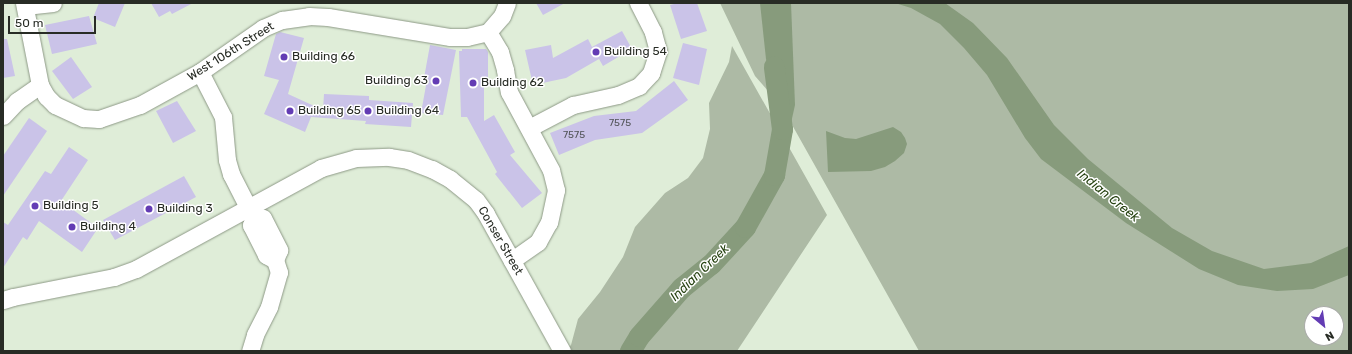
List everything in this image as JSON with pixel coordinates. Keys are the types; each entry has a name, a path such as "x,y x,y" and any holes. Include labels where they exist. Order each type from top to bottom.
{"street":[{"name":"West 106th Street","path":"53,3 24,4 40,85 55,105 83,118 99,119 140,105 200,72 263,28 282,20 309,16 328,17 450,37 467,37 488,32"},
{"path":"507,3 502,16 488,32 500,52 509,92 530,128 551,170 556,190 549,222 538,242 512,260"},
{"path":"530,128 572,105 618,95 639,86 651,73 658,51 653,32 638,3"},
{"path":"200,72 223,117 227,160 231,174 252,212 251,225 266,255 275,260 279,272 269,307 255,335 250,351"},
{"path":"3,116 17,101 40,85"},
{"name":"Conser Street","path":"252,212 310,174 338,162 378,156 408,160 432,169 450,179 476,200 512,260 562,351"},
{"path":"3,300 114,277 136,269 252,212"}],"shaded area":[{"path":"720,3 1349,3 1349,351 919,351 782,107 755,76"},
{"path":"732,46 827,215 737,351 566,351 571,345 578,319 600,292 623,257 635,227 665,193 688,178 703,158 710,129 709,103 729,62"}],"water":[{"path":"760,3 791,3 795,105 791,123 782,107 766,59"},
{"path":"895,3 945,3 973,23 1007,58 1054,125 1088,159 1172,228 1212,251 1264,269 1311,263 1349,246 1349,275 1313,289 1277,291 1238,285 1199,269 1126,223 1041,159 1025,138 987,75 964,48 940,24 911,8"},
{"path":"893,127 901,132 907,144 904,153 895,161 885,167 871,171 828,172 826,131 845,138 856,139"}],"building":[{"path":"99,3 125,3 115,27 93,18"},
{"path":"151,3 193,3 172,14 170,11 159,17"},
{"path":"536,3 565,3 543,15"},
{"path":"678,3 697,3 707,31 681,39 670,5"},
{"path":"89,16 97,44 52,54 45,25"},
{"path":"622,31 632,49 603,66 599,59 566,78 533,85 525,50 551,45 553,58 588,39 592,47"},
{"path":"280,32 304,38 288,94 323,110 324,94 369,96 369,100 413,103 411,127 365,124 366,121 311,117 305,132 264,114 279,80 264,76 276,34"},
{"path":"3,39 7,39 15,76 3,78"},
{"path":"683,43 707,49 699,85 673,78"},
{"name":"Building 63","path":"430,45 456,50 443,115 421,113 427,80 424,78"},
{"path":"462,49 486,49 488,52 488,83 484,83 484,121 494,115 515,152 510,155 542,193 522,208 495,174 497,172 467,117 461,117 459,51 462,51"},
{"path":"71,57 92,87 73,99 52,71"},
{"path":"674,81 688,100 642,133 595,140 559,155 550,133 594,116 636,111"},
{"path":"177,101 196,131 173,143 156,111"},
{"path":"29,118 47,131 3,196 3,156"},
{"name":"Building 5","path":"69,147 88,160 61,201 98,228 82,252 39,221 27,240 23,237 3,268 3,222 8,225 45,171 51,174"},
{"name":"Building 3","path":"184,176 196,197 115,240 103,220"}],"waterway":[{"name":"Indian Creek","path":"630,351 639,336 681,288 711,264 745,227 774,175 782,129 774,67"}],"place":[{"name":"Building 54","path":"596,52"},
{"name":"Building 66","path":"284,57"},
{"name":"Building 63","path":"436,81"},
{"name":"Building 62","path":"473,83"},
{"name":"Building 65","path":"290,111"},
{"name":"Building 64","path":"368,111"},
{"name":"Building 5","path":"35,206"},
{"name":"Building 3","path":"149,209"},
{"name":"Building 4","path":"72,227"}]}
